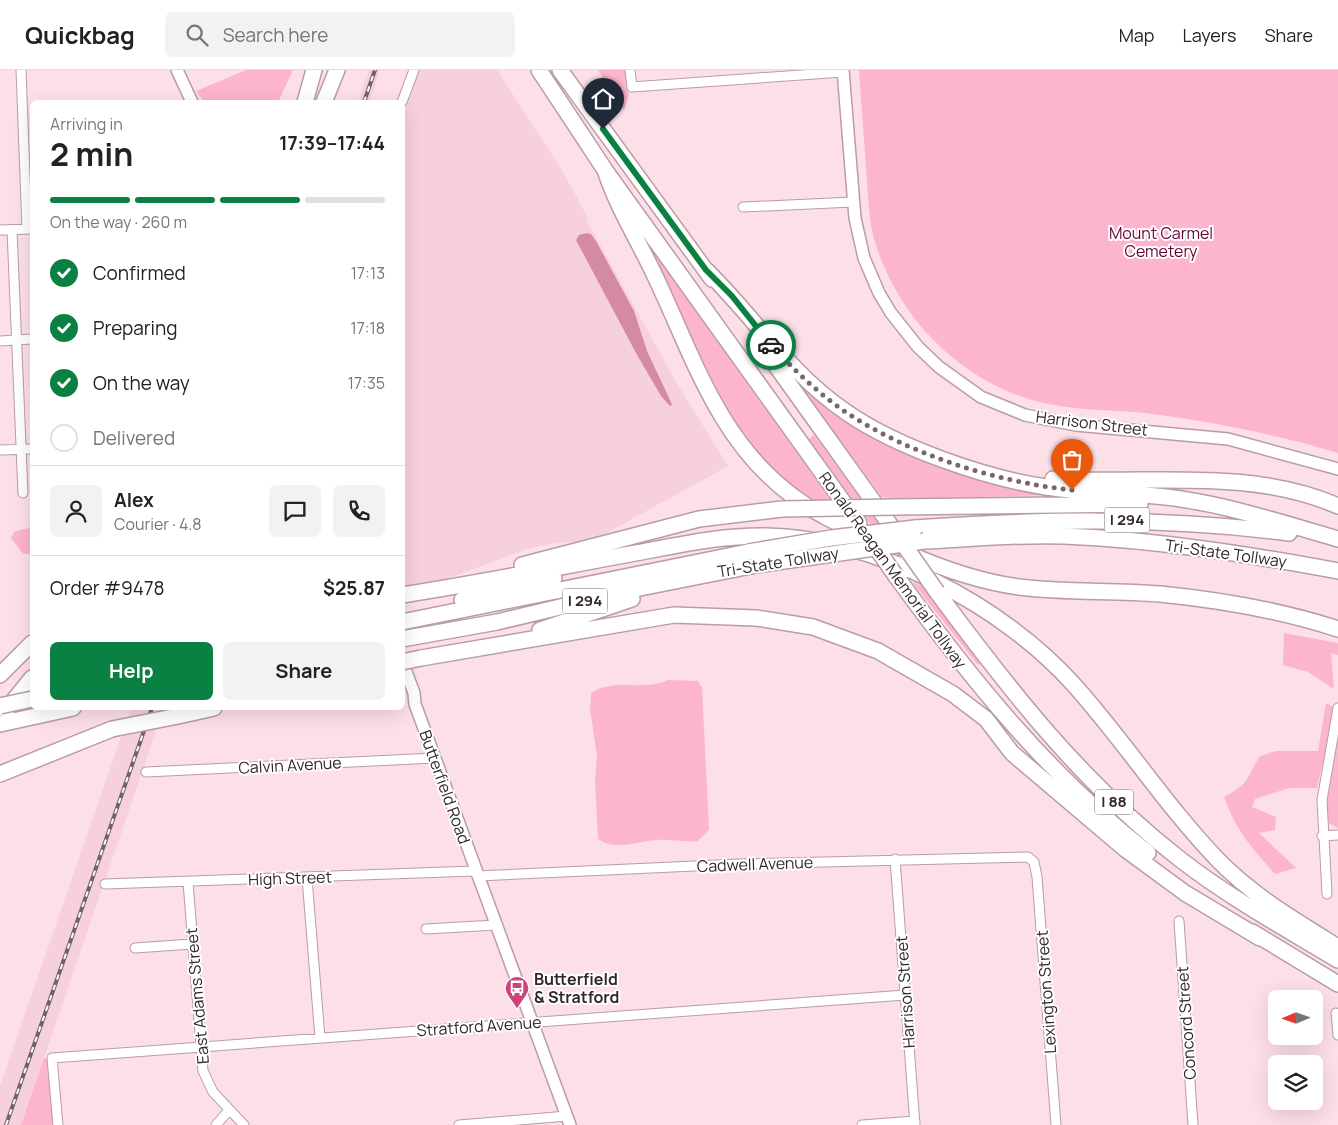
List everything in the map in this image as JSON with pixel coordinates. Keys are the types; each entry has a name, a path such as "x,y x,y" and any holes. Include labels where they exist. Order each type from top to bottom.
{"highway":[{"path":"306,100 314,70"},
{"path":"325,100 337,70"},
{"name":"Ronald Reagan Memorial Tollway","path":"539,70 605,170 896,576 985,694 1057,773 1135,843 1260,938 1338,984"},
{"name":"Ronald Reagan Memorial Tollway","path":"560,70 937,592 1035,720 1086,776 1125,813 1182,861 1219,887 1338,960"},
{"path":"605,170 612,190 655,276 698,373 715,406 746,452 768,476 796,499 836,522 925,561 994,582 1039,589 1158,594 1231,602 1338,629"},
{"path":"706,270 732,296 782,357 826,397 846,413 890,437 998,477 1046,487 1182,499 1239,512 1338,539"},
{"path":"960,464 1049,478 1232,482 1300,494 1338,506"},
{"path":"405,594 699,519 782,509 1142,504 1239,512"},
{"name":"Tri-State Tollway","path":"408,638 497,622 686,578 752,558 831,538 915,528 991,522 1117,520 1258,529 1338,539"},
{"path":"405,594 674,546 751,536 804,540 846,548 879,559 942,584 974,602 1012,628 1057,666 1219,861 1261,898 1338,947"},
{"name":"Tri-State Tollway","path":"405,618 752,558 924,541 1063,536 1218,550 1338,571"},
{"path":"405,618 647,555 674,546"},
{"path":"496,645 686,578"},
{"path":"405,661 674,615 756,618 813,628 878,651 953,694 986,720 1012,753 1125,849 1185,892 1260,938"},
{"path":"0,676 30,645"},
{"path":"0,676 30,672"},
{"path":"0,716 30,680"},
{"path":"0,706 30,699"},
{"path":"0,724 64,710"},
{"path":"0,780 6,772 112,729 205,710"}],"main road":[{"name":"Harrison Street","path":"843,71 853,202 857,232 864,258 880,293 892,313 918,347 939,368 981,396 1018,412 1053,422 1228,439 1338,469"},
{"path":"179,75 185,100"},
{"path":"179,75 191,100"},
{"name":"Butterfield Road","path":"405,670 434,758 569,1121"},
{"name":"Butterfield Road","path":"405,686 415,704"}],"street":[{"path":"0,230 30,229 21,70"},
{"path":"403,100 414,70"},
{"path":"630,70 632,86 843,71"},
{"path":"743,207 853,202"},
{"path":"12,230 23,493"},
{"path":"0,341 30,340"},
{"path":"0,450 30,449"},
{"path":"1327,894 1322,836 1322,800 1338,708"},
{"name":"Calvin Avenue","path":"146,772 434,758"},
{"path":"1322,836 1338,836"},
{"name":"Cadwell Avenue","path":"476,873 896,859 1022,856 1033,859"},
{"name":"Harrison Street","path":"896,859 915,1123"},
{"name":"Lexington Street","path":"1033,859 1037,877 1056,1125"},
{"name":"High Street","path":"105,884 476,873"},
{"path":"308,878 320,1038"},
{"name":"East Adams Street","path":"188,882 200,1046 206,1079 213,1092 244,1125"},
{"name":"Concord Street","path":"1178,920 1193,1125"},
{"path":"426,929 496,925"},
{"path":"135,948 192,944"},
{"name":"Stratford Avenue","path":"58,1125 52,1058 905,995"},
{"path":"1336,1013 1338,1036"},
{"path":"216,1125 229,1110"},
{"path":"459,1125 569,1121"},
{"path":"862,1125 915,1123"}],"shaded area":[{"path":"369,70 380,70 370,100 359,100"},
{"path":"419,70 497,70 562,170 586,214 588,223 676,382 728,466 592,541 555,543 530,548 405,594 405,111"},
{"path":"591,234 596,241 634,311 647,351 672,405 670,406 661,396 636,353 576,240 579,235"},
{"path":"130,710 163,710 21,1125 0,1125 0,1086"}],"green space":[{"path":"246,70 293,70 279,100 203,100 196,91"},
{"path":"598,70 625,70 626,87 629,94 624,111"},
{"name":"Mount Carmel Cemetery","path":"859,70 1338,70 1338,453 1273,436 1205,422 1147,413 1063,407 1049,404 1018,395 990,382 963,366 939,346 900,297 885,269 874,239 868,204"},
{"path":"654,253 832,502 808,501 769,469 728,418 650,255"},
{"path":"799,382 862,428 1059,495 901,499 882,497"},
{"path":"814,435 889,538 875,531 809,439"},
{"path":"30,528 30,554 23,554 11,538 14,532"},
{"path":"912,582 925,587 980,664 978,665"},
{"path":"1284,633 1338,643 1338,655 1331,653 1334,689 1308,672 1283,665"},
{"path":"668,680 698,681 702,688 709,830 698,841 655,840 618,845 605,843 598,839 595,781 597,756 590,709 591,693 609,686 648,685"},
{"path":"1326,703 1333,707 1331,728 1317,788 1289,788 1255,799 1252,807 1276,817 1275,830 1259,833 1296,868 1275,874 1245,839 1224,797 1243,784 1260,756 1276,751 1318,751"},
{"path":"1338,729 1338,828 1325,821 1325,799"},
{"path":"44,1058 50,1058 54,1125 21,1125"}],"railway":[{"path":"365,100 375,70"},
{"path":"6,1125 151,710"}],"way so far":[{"path":"771,345 810,384 846,413 890,437 912,447 998,477 1022,483 1072,490"}],"place":[{"name":"Butterfield & Stratford","path":"517,1009"}],"route":[{"path":"603,129 706,270 732,296 771,345"}]}
